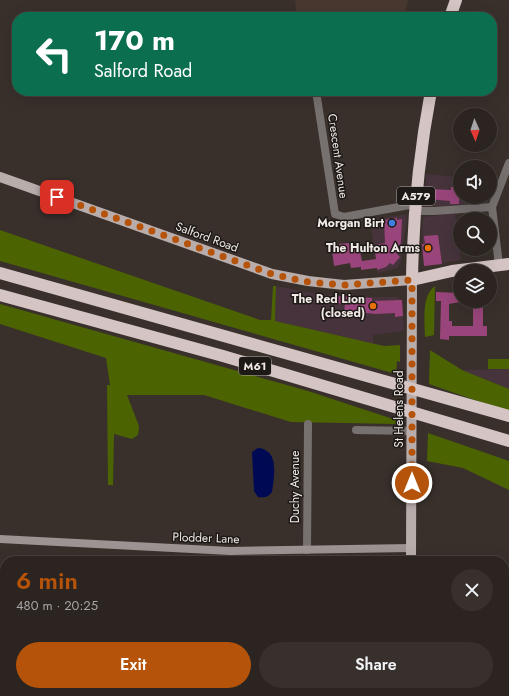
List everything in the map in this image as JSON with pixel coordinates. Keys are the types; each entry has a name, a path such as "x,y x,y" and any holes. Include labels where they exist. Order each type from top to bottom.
{"highway":[{"path":"452,12 456,0"},
{"name":"A579","path":"412,280 415,208 422,141 430,96"},
{"path":"412,280 452,271 504,264"},
{"name":"M61","path":"0,273 509,416"},
{"name":"M61","path":"0,295 223,356 509,441"}],"main road":[{"name":"Salford Road","path":"0,176 272,274 308,282 344,285 412,280"},
{"name":"St Helens Road","path":"411,556 409,434 412,363 412,280"},
{"name":"Plodder Lane","path":"0,539 230,551 411,548"}],"street":[{"name":"Crescent Avenue","path":"317,96 335,214 344,217 415,208"},
{"path":"504,264 492,207 509,163"},
{"path":"415,208 434,211 492,207"},
{"name":"Duchy Avenue","path":"307,550 308,424"},
{"path":"356,430 409,434"}],"shaded area":[{"path":"295,0 408,0 405,12 296,12"},
{"path":"426,174 453,176 453,204 466,204 466,206 425,206"},
{"path":"453,213 453,256 460,256 461,260 424,266 422,244 423,217"},
{"path":"407,215 401,262 397,268 378,273 370,220"},
{"path":"276,286 319,294 359,297 397,297 402,300 404,331 373,335 373,344 275,321"},
{"path":"509,369 509,389 462,370"},
{"path":"258,448 270,453 274,465 272,492 268,496 264,497 258,497 254,491 252,452"}],"green space":[{"path":"0,230 260,320 271,320 273,286 276,286 275,321 384,346 400,345 400,362 397,361 396,374 0,261"},
{"path":"435,286 434,335 425,337 424,316 426,302 431,290"},
{"path":"0,304 308,391 396,420 396,424 291,422 204,395 127,395 139,426 138,435 132,439 114,434 113,485 108,485 107,385 110,385 106,358 0,324"},
{"path":"430,350 462,370 509,389 509,412 429,384"},
{"path":"488,359 509,359 509,369 488,369"},
{"path":"428,433 509,461 509,490 463,468 427,461"}],"building":[{"path":"451,187 453,187 453,204 450,204 450,201 428,199 428,189 451,190"},
{"path":"397,218 397,220 402,219 400,251 397,254 400,257 393,265 390,263 386,267 377,270 377,268 361,270 361,267 351,268 350,263 334,266 332,250 340,249 339,244 349,243 350,248 359,246 362,261 376,259 374,245 385,243 384,220"},
{"name":"The Hulton Arms","path":"438,235 442,264 424,266 422,244 425,244 424,236"},
{"path":"436,292 453,293 453,303 449,304 449,321 452,321 452,326 473,326 473,308 483,308 483,326 487,326 487,336 449,336 449,340 440,339 441,301 436,301"},
{"name":"The Red Lion (closed)","path":"336,296 372,298 372,301 402,300 403,316 395,317 395,313 376,314 344,311 345,304 334,303"}],"place":[{"name":"Morgan Birt","path":"392,223"},
{"name":"The Hulton Arms","path":"428,248"},
{"name":"The Red Lion (closed)","path":"373,306"}],"route":[{"path":"57,197 272,274 308,282 344,285 412,280 412,483"}]}
